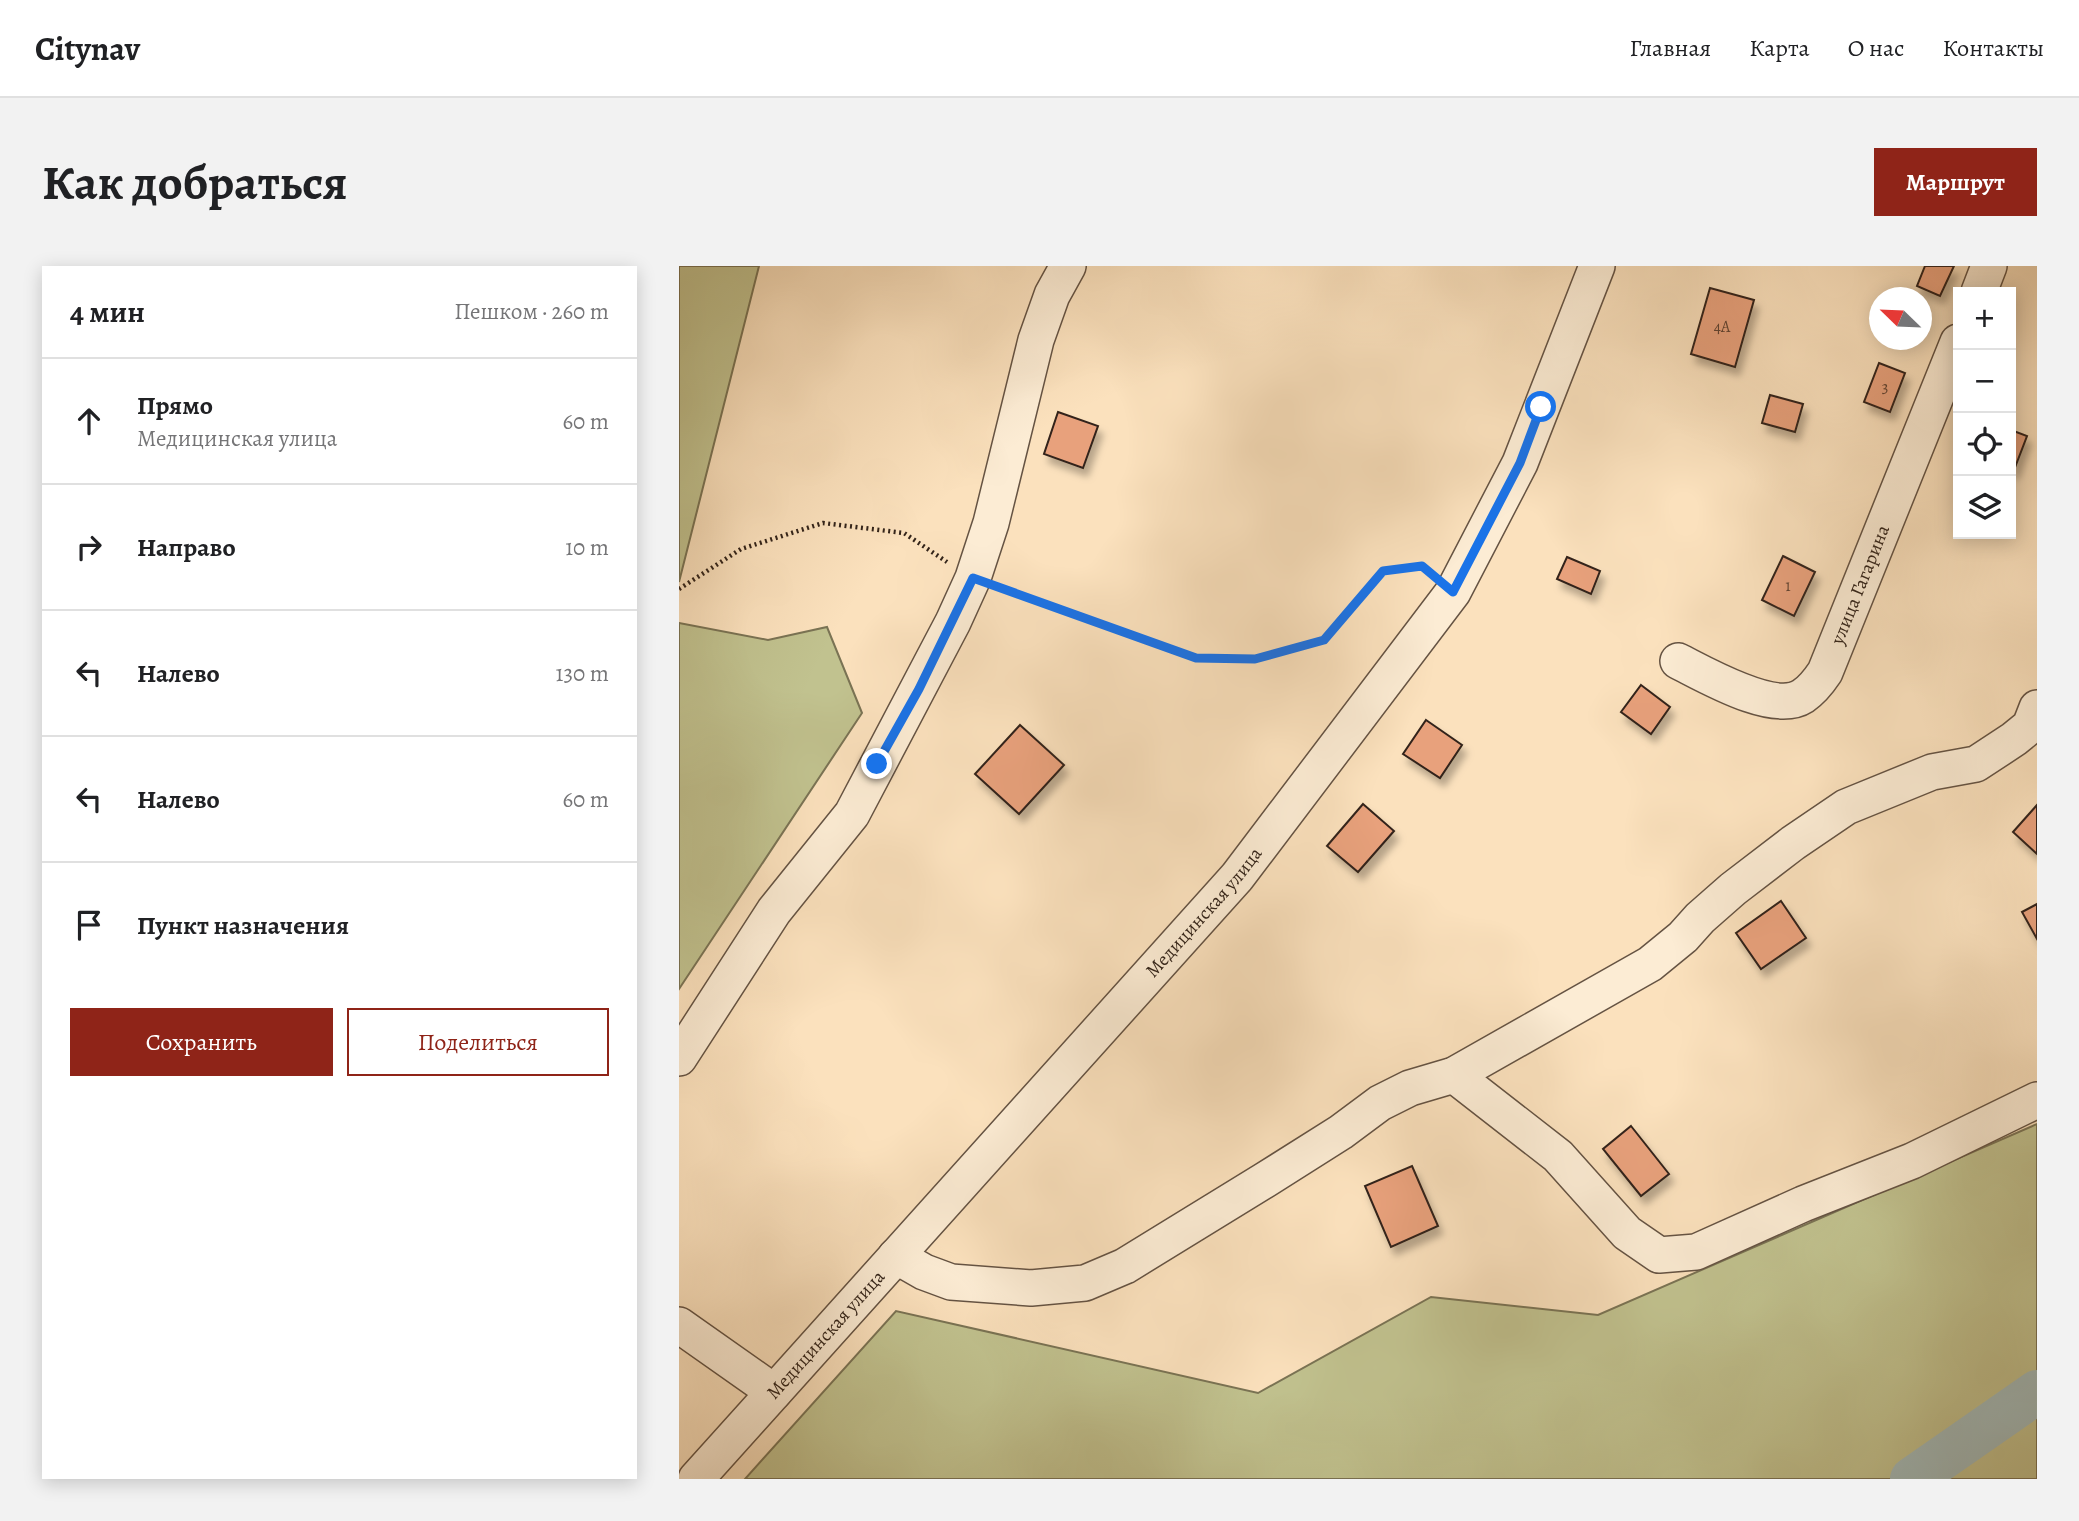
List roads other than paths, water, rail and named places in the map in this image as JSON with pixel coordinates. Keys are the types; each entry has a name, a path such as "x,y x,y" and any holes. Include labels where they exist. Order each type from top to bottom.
{"street":[{"path":"679,1058 774,911 852,814 924,678 973,578 991,523 1036,340 1052,295 1069,266"},
{"name":"Медицинская улица","path":"696,1479 1237,877 1453,592 1520,463 1597,266"},
{"path":"1981,287 1989,266"},
{"name":"улица Гагарина","path":"1678,661 1725,685 1771,701 1801,698 1818,682 1825,672 1955,350"},
{"path":"897,1256 924,1272 951,1282 1031,1288 1085,1283 1125,1266 1341,1132 1380,1103 1410,1088 1454,1075 1650,964 1733,889 1846,807 1932,772 1976,764 2029,726 2037,708"},
{"path":"1454,1075 1558,1156 1627,1233 1659,1255 1696,1252 1803,1204 1912,1161 2037,1100"},
{"path":"679,1325 774,1392"}],"waterway":[{"path":"1912,1479 2037,1392"}]}
